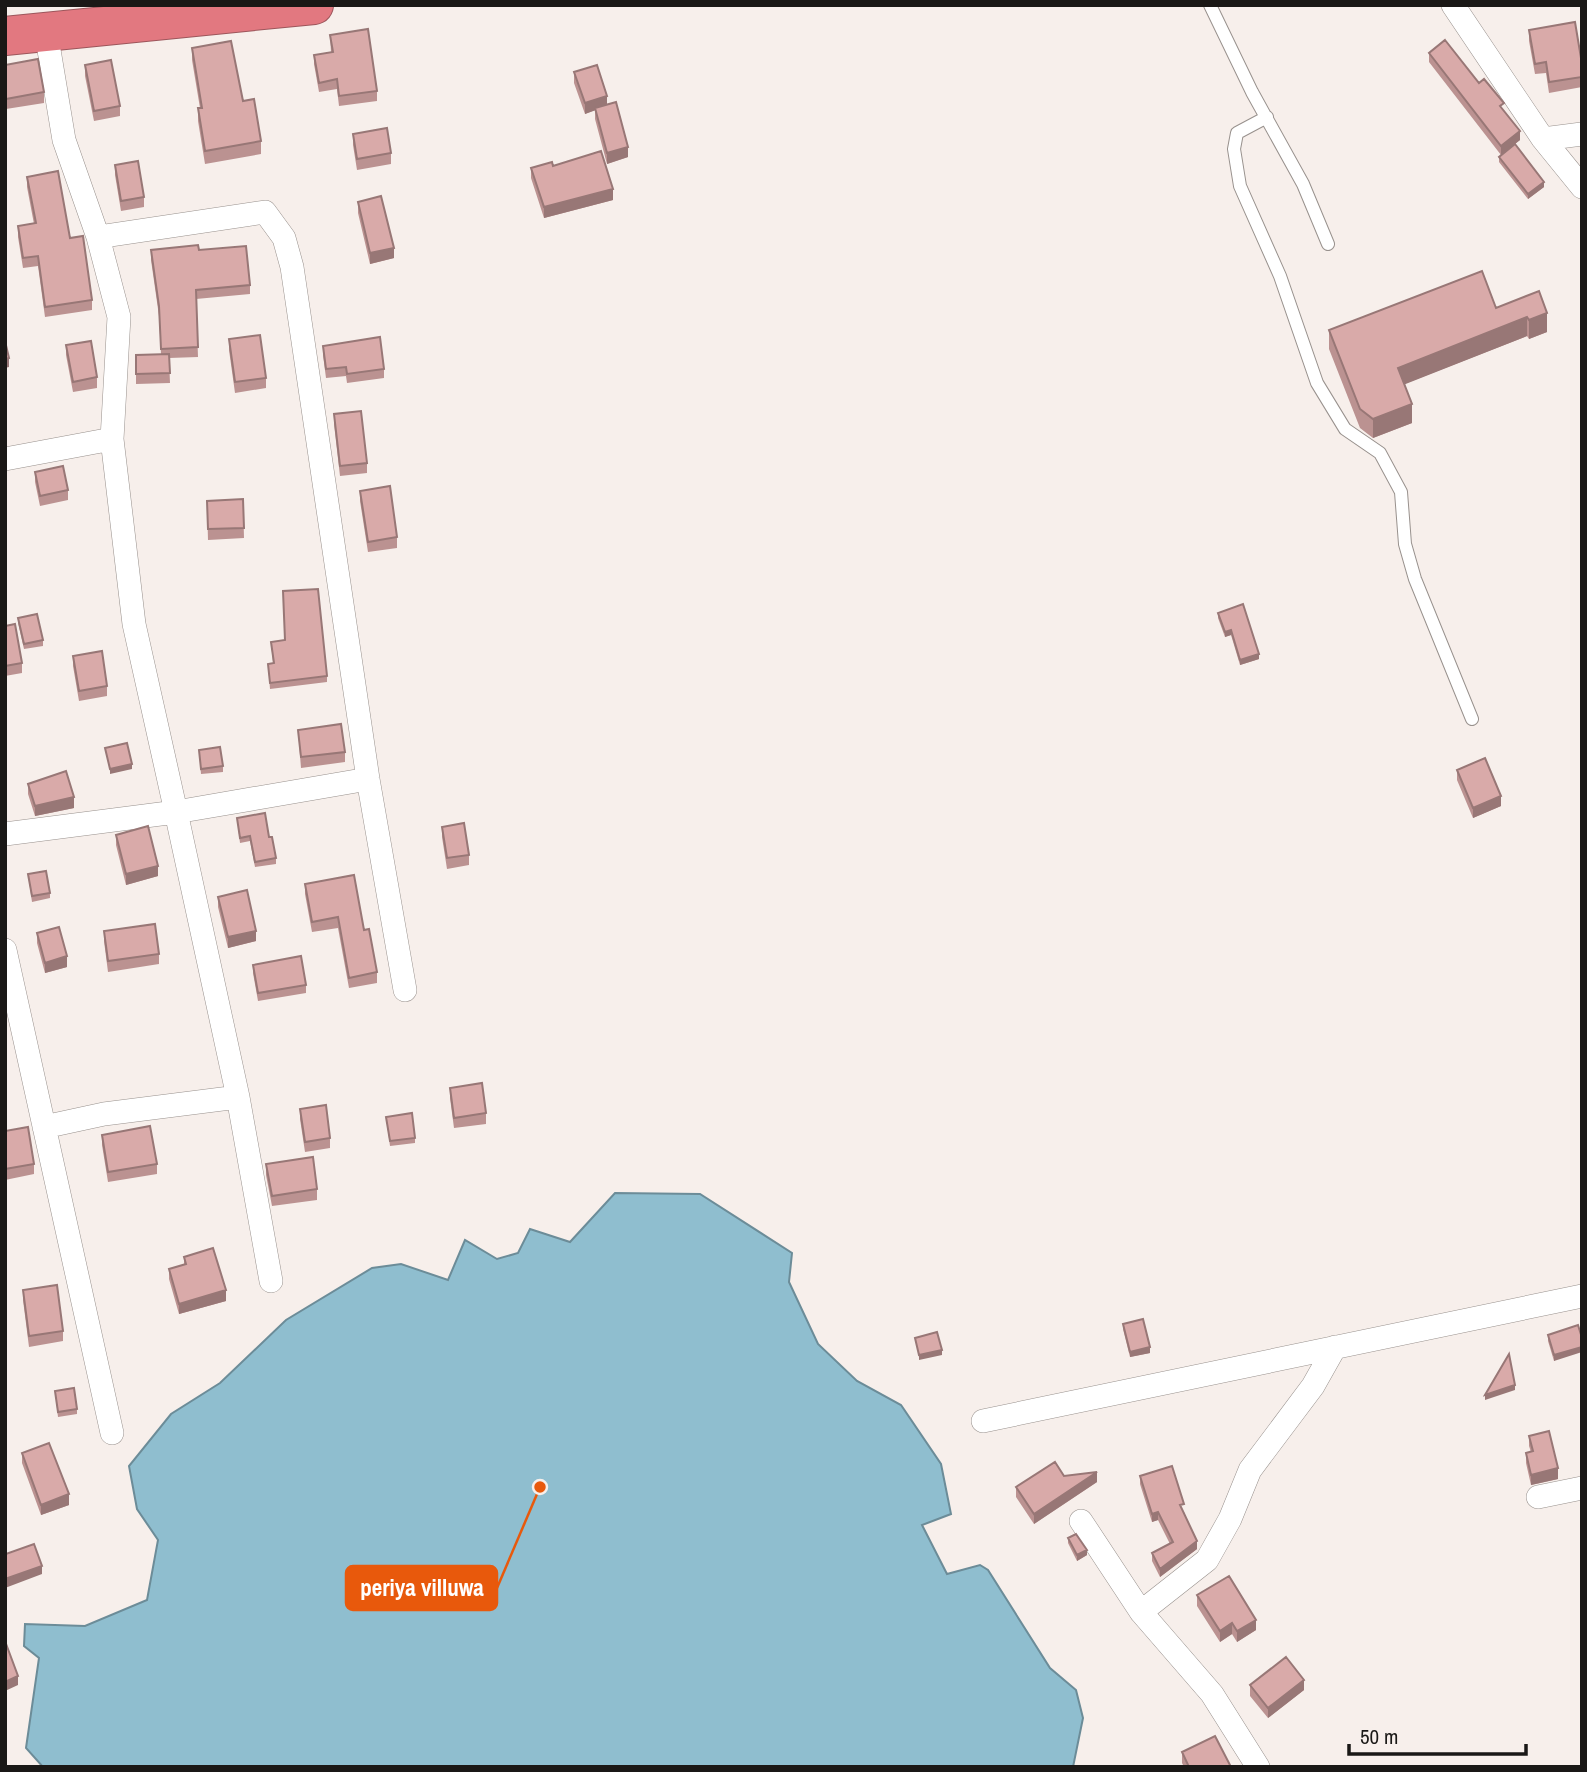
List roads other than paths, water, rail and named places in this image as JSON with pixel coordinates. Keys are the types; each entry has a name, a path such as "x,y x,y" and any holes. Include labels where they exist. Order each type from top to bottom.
{"highway":[{"path":"5,36 314,5"}],"street":[{"path":"1453,5 1543,139 1582,187"},
{"path":"46,32 64,140 98,237 119,317 112,439 134,624 238,1097 271,1281"},
{"path":"1543,139 1582,134"},
{"path":"98,237 265,212 284,238 292,267 368,779 405,990"},
{"path":"5,459 112,439"},
{"path":"5,834 176,812 368,779"},
{"path":"5,950 112,1433"},
{"path":"44,1128 104,1114 238,1097"},
{"path":"983,1421 1582,1296"},
{"path":"1141,1612 1207,1560 1230,1519 1250,1470 1313,1386 1335,1347"},
{"path":"1538,1497 1582,1488"},
{"path":"1081,1521 1141,1612 1212,1694 1258,1767"}],"lane":[{"path":"1210,5 1303,184 1328,244"},
{"path":"1267,117 1237,133 1234,149 1240,186 1280,276 1317,383 1345,429 1380,453 1401,492 1405,544 1415,579 1472,719"}],"water":[{"path":"615,1193 700,1194 792,1253 789,1282 818,1344 857,1381 901,1405 941,1464 951,1514 922,1525 947,1574 980,1565 988,1570 1050,1668 1076,1690 1083,1718 1073,1767 43,1767 26,1748 39,1658 24,1646 25,1624 85,1626 147,1600 158,1540 137,1509 129,1466 171,1414 220,1383 286,1320 372,1268 401,1264 448,1280 465,1240 497,1259 518,1253 530,1229 570,1242"}],"place":[{"name":"periya villuwa","path":"540,1487"}]}
